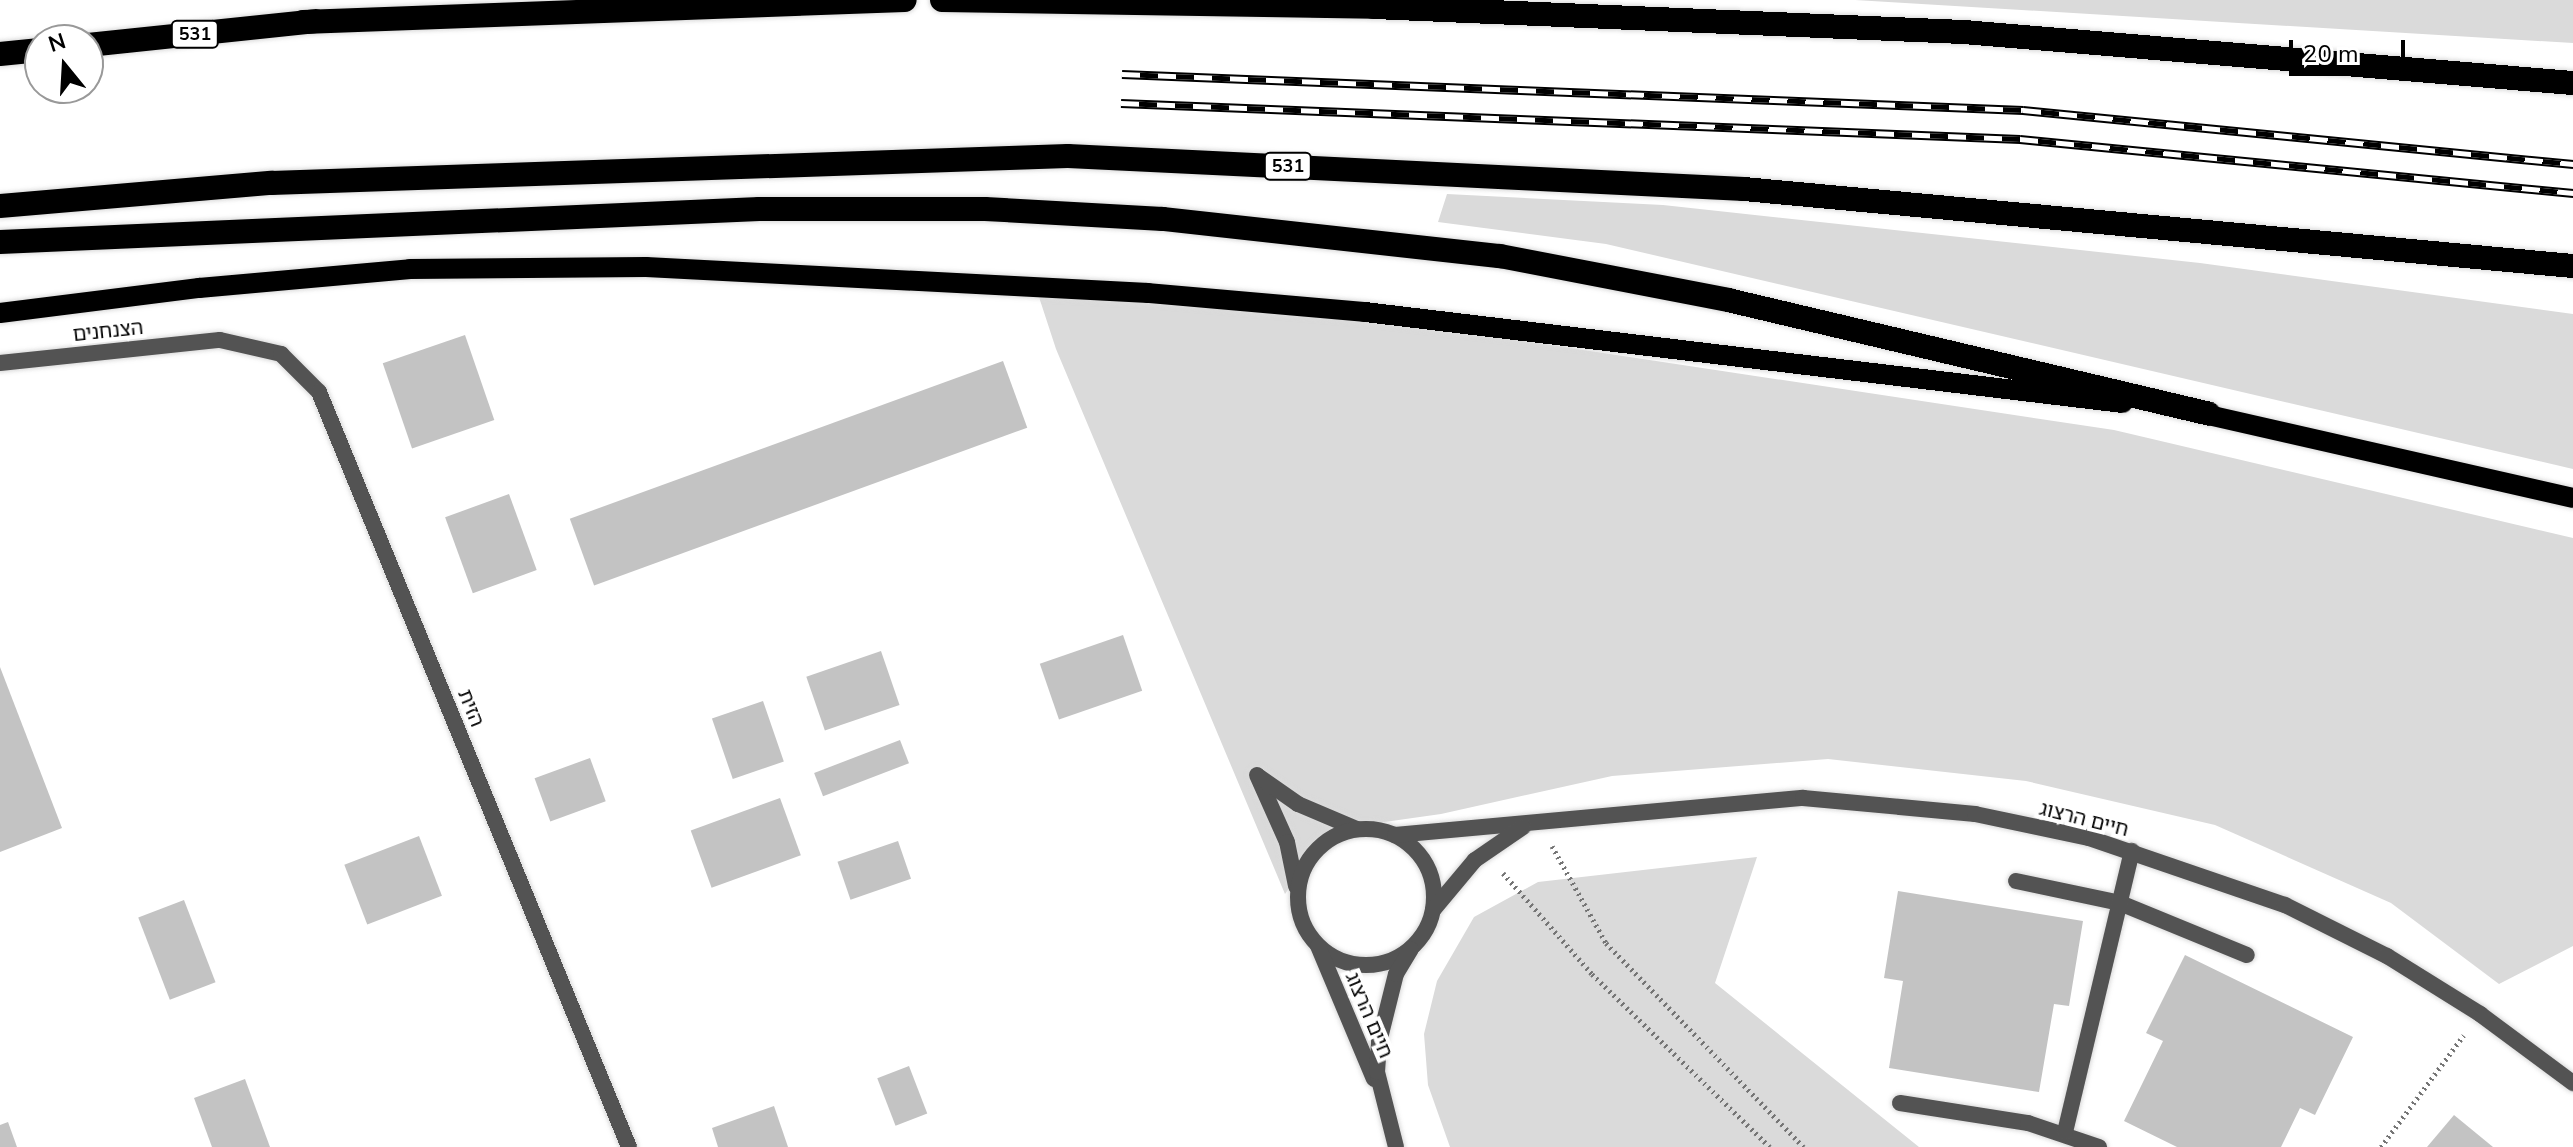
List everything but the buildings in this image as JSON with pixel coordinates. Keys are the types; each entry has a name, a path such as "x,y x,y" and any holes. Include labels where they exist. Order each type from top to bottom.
{"highway":[{"path":"303,22 509,0"},
{"name":"531","path":"104,43 303,22 905,0"},
{"path":"942,0 1374,7 1964,32 2573,83"},
{"path":"0,54 24,52"},
{"name":"531","path":"0,206 271,183 1068,156 1744,189 2573,266"},
{"path":"0,242 759,209 985,209 1163,219 1500,256 1728,300 2209,414"}],"main road":[{"path":"0,313 199,288 410,269 556,265 1148,293 1365,312 2209,414 2573,498"}],"street":[{"name":"הצנחנים","path":"0,363 220,340"},
{"name":"הזית","path":"220,340 281,354 312,385 332,418 629,1147"},
{"path":"1257,775 1298,804 1360,830 1395,835 1427,866 1433,910 1411,948 1370,965 1348,963 1316,943 1300,917 1287,842 1257,775"},
{"name":"חיים הרצוג","path":"1395,835 1803,798 1975,814 2132,851 2285,905 2387,956 2480,1014 2573,1083"},
{"name":"חיים הרצוג","path":"1433,910 1484,853 1533,824"},
{"path":"1297,895 1313,853 1331,838 1360,830"},
{"path":"2065,1132 2132,851"},
{"path":"2016,881 2120,903 2247,955"},
{"name":"חיים הרצוג","path":"1316,943 1383,1103"},
{"name":"חיים הרצוג","path":"1396,1147 1377,1072 1382,1025 1396,974 1411,948"},
{"path":"1900,1103 2065,1132 2099,1147"}],"path":[{"path":"1533,824 1606,943 1804,1147"},
{"path":"1484,853 1592,974 1770,1147"},
{"path":"2381,1147 2480,1014"}],"shaded area":[{"path":"1855,0 2573,0 2573,43"},
{"path":"1447,194 1663,205 2200,263 2573,314 2573,469 1606,244 1438,222"},
{"path":"1038,294 1424,326 2114,430 2573,538 2573,946 2499,984 2391,903 2215,825 2026,781 1828,759 1612,776 1441,814 1328,830 1285,894 1056,349"},
{"path":"1757,857 1715,983 1919,1147 1450,1147 1428,1085 1424,1034 1437,981 1474,917 1538,882"}],"railway":[{"path":"1122,74 2023,110 2573,164"},
{"path":"1121,103 2020,139 2573,193"}]}
